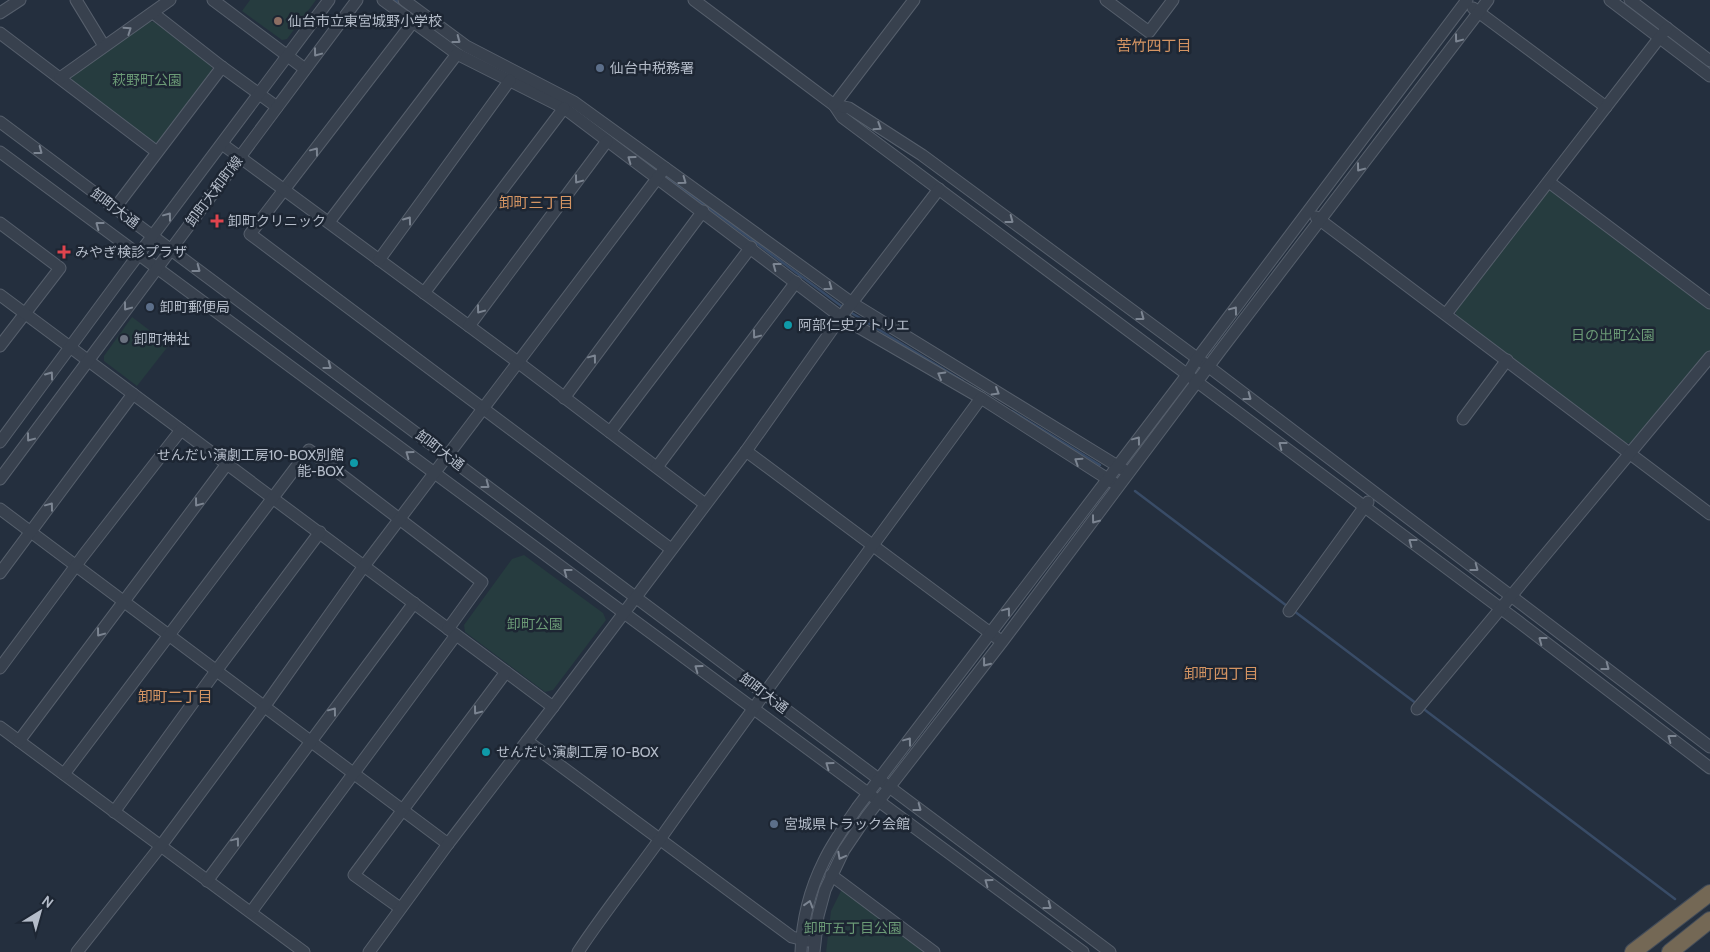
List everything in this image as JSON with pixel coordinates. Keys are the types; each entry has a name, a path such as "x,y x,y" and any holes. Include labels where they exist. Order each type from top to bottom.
{"highway":[{"path":"1633,952 1710,892"},
{"path":"1689,945 1710,920"},
{"path":"1670,952 1689,945 1710,930"}],"street":[{"path":"0,13 20,0"},
{"path":"76,0 104,46"},
{"path":"60,78 170,0"},
{"path":"213,0 305,69"},
{"name":"卸町大和町線","path":"0,442 138,254 329,0"},
{"name":"卸町大和町線","path":"0,479 357,0"},
{"path":"383,0 457,54 564,108 796,282 847,309 1129,474"},
{"path":"404,0 466,46 574,102 665,168 847,309 1120,487"},
{"path":"694,0 834,105 842,117 1365,507 1710,768"},
{"path":"834,105 914,0"},
{"path":"1106,0 1149,32 1173,0"},
{"path":"1610,0 1710,61"},
{"path":"1630,0 1710,76"},
{"path":"801,946 806,912 823,862 833,844 868,794 1187,375 1197,359 1466,1 1483,4 1606,107"},
{"path":"527,742 792,937 801,946 814,947 818,916 831,875 844,850 878,802 1120,487 1483,4"},
{"path":"153,13 222,68 277,107"},
{"path":"413,22 250,234 671,549"},
{"path":"0,33 157,152"},
{"path":"1446,314 1663,33"},
{"path":"329,222 457,54"},
{"path":"115,208 222,68"},
{"path":"380,260 510,80"},
{"path":"834,105 849,108 922,155 1209,367 1710,747"},
{"path":"424,293 564,108"},
{"name":"卸町大通","path":"0,122 1110,952"},
{"path":"468,326 607,142"},
{"path":"222,144 517,362 705,504"},
{"path":"0,152 1083,952"},
{"path":"77,952 160,847 364,566 665,168"},
{"path":"1549,182 1710,303"},
{"path":"369,952 448,844 746,451 847,309 939,189"},
{"path":"564,398 703,211"},
{"path":"1308,211 1710,514"},
{"path":"0,223 60,268 0,346"},
{"path":"610,432 751,247"},
{"path":"657,467 796,282"},
{"path":"0,295 553,707"},
{"path":"1419,706 1710,357"},
{"path":"1463,419 1507,360"},
{"path":"0,573 133,394"},
{"path":"578,952 752,708 981,398"},
{"path":"0,668 181,430"},
{"path":"64,774 309,450 482,582 452,632 354,774 251,912"},
{"path":"746,451 1002,642"},
{"path":"19,741 227,464"},
{"path":"1291,608 1376,493"},
{"path":"0,510 448,844"},
{"path":"114,812 320,532"},
{"path":"207,880 414,604"},
{"path":"400,908 354,875 506,672"},
{"path":"0,727 304,952"},
{"path":"831,875 934,952"}],"green space":[{"name":"仙台市立東宮城野小学校","path":"250,0 316,0 287,39 282,40 242,11"},
{"name":"萩野町公園","path":"147,21 154,22 211,64 213,72 162,140 153,144 72,84 71,75"},
{"name":"日の出町公園","path":"1554,190 1710,307 1710,351 1631,443 1624,443 1456,317 1456,310 1548,191"},
{"path":"132,317 169,345 137,386 104,361 104,356"},
{"name":"卸町公園","path":"524,555 603,613 606,620 553,690 545,692 465,632 464,625 512,559"},
{"name":"卸町五丁目公園","path":"842,889 927,952 826,952 831,911"}],"waterway":[{"path":"395,0 437,33"},
{"path":"619,142 659,171"},
{"path":"663,174 844,308"},
{"path":"850,312 963,381"},
{"path":"1012,411 1100,465"},
{"path":"1135,491 1287,606"},
{"path":"1294,611 1417,704"},
{"path":"1421,707 1675,899"}],"place":[{"name":"仙台市立東宮城野小学校","path":"278,21"},
{"name":"仙台中税務署","path":"600,68"},
{"name":"卸町クリニック","path":"217,221"},
{"name":"みやぎ検診プラザ","path":"64,252"},
{"name":"卸町郵便局","path":"150,307"},
{"name":"阿部仁史アトリエ","path":"788,325"},
{"name":"卸町神社","path":"124,339"},
{"name":"せんだい演劇工房10-BOX別館 能-BOX","path":"354,463"},
{"name":"せんだい演劇工房 10-BOX","path":"486,752"},
{"name":"宮城県トラック会館","path":"774,824"}],"district":[{"name":"苦竹四丁目","path":"1154,46"},
{"name":"卸町三丁目","path":"536,203"},
{"name":"卸町四丁目","path":"1221,674"},
{"name":"卸町二丁目","path":"175,697"}]}
